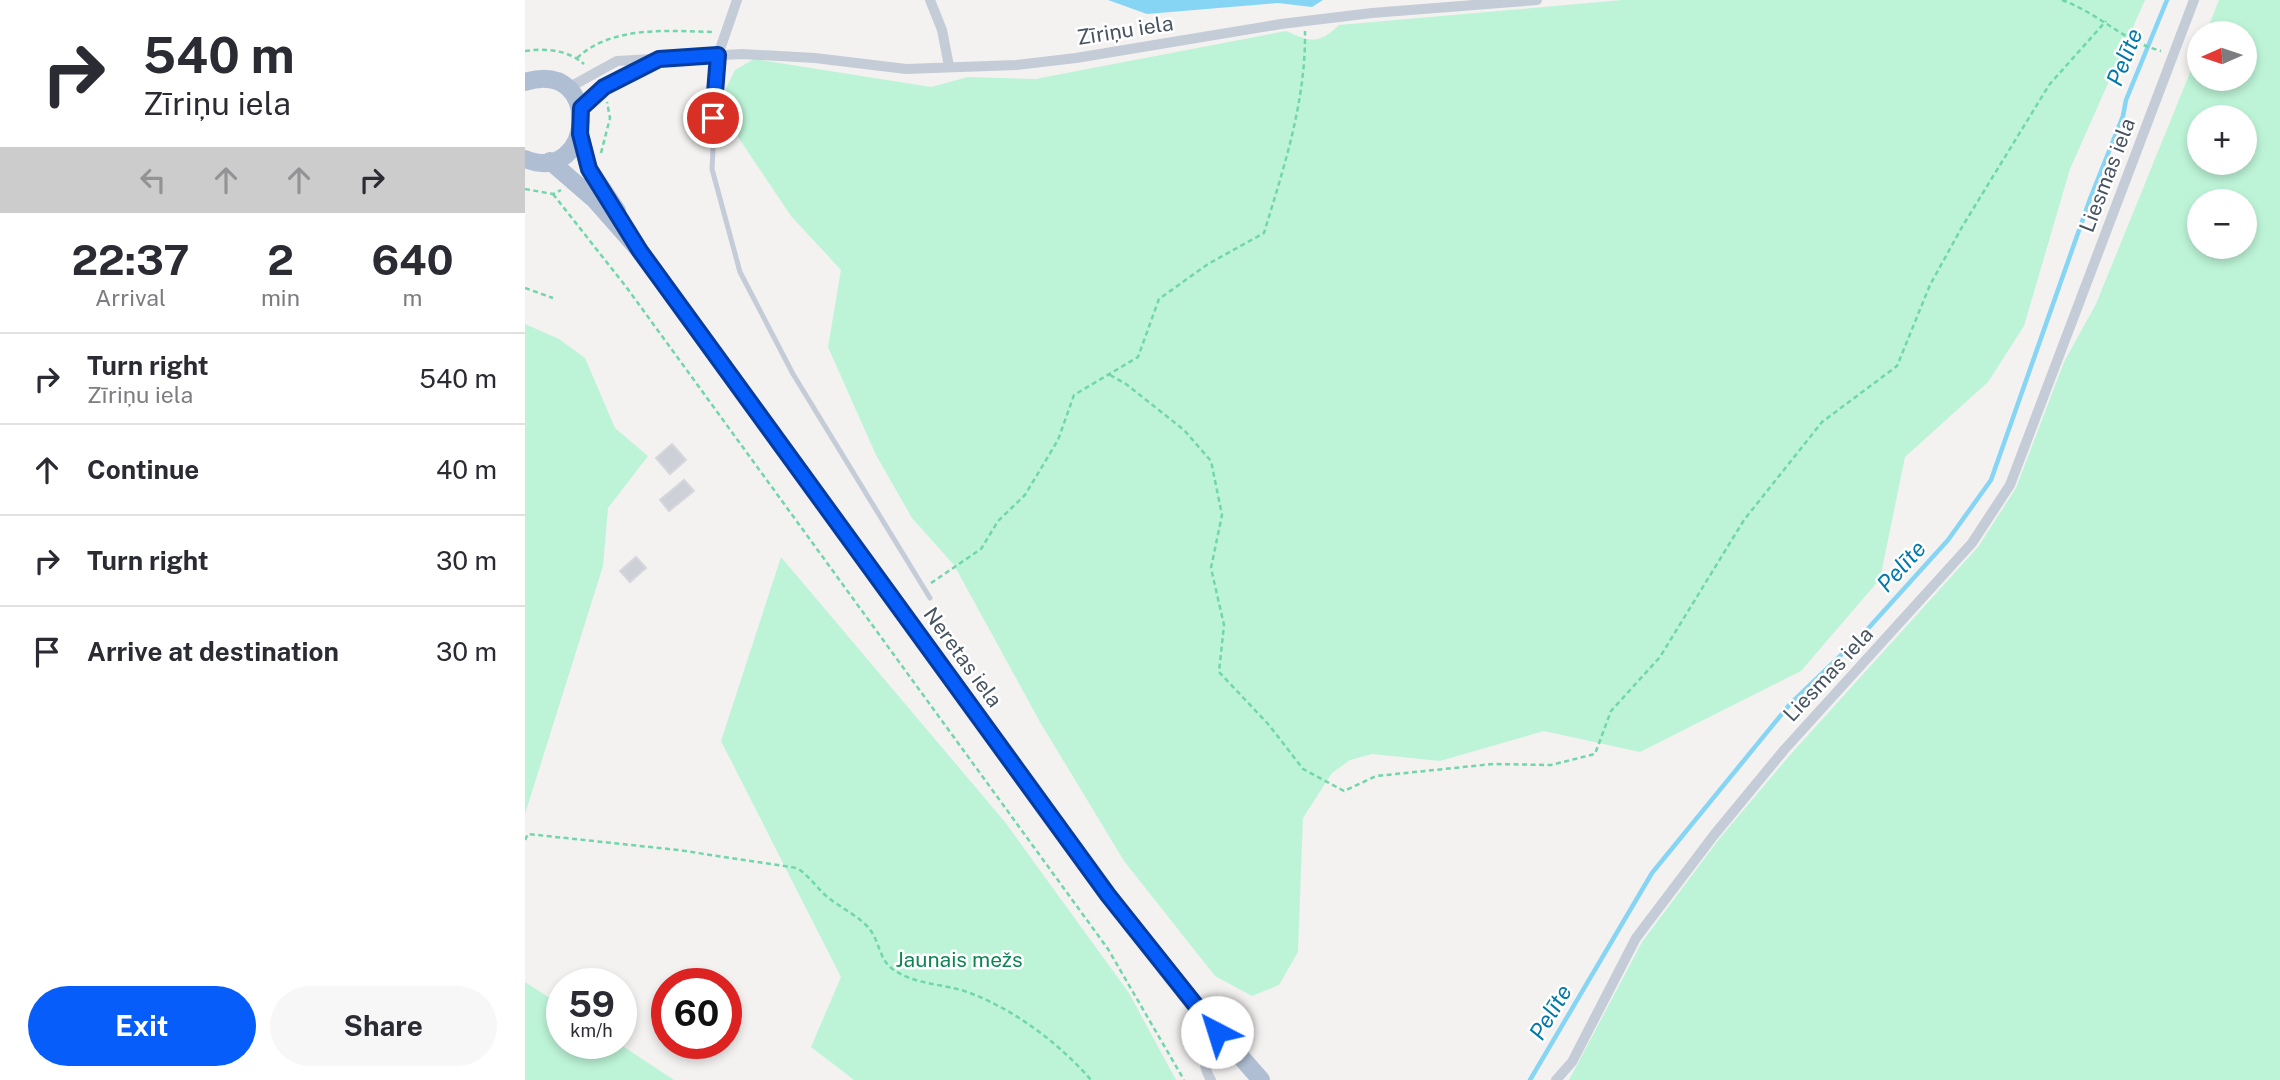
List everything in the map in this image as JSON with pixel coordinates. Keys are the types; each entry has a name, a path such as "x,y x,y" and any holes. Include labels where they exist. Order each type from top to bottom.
{"main road":[{"path":"530,78 559,83 568,89 581,108"},
{"name":"Neretas iela","path":"581,108 580,134 589,169 640,251 1108,895 1217,1032 1261,1080"},
{"path":"525,159 550,161 563,156 580,134"},
{"name":"Neretas iela","path":"550,161 595,201 640,251"}],"street":[{"path":"718,55 737,0"},
{"path":"930,0 941,30 949,66"},
{"name":"Zīriņu iela","path":"659,59 718,55 815,58 906,69 1016,65 1076,58 1305,21 1537,0"},
{"name":"Liesmas iela","path":"1556,1080 1572,1062 1636,938 1714,835 1784,750 1852,679 1972,543 2010,485 2194,0"},
{"path":"568,89 617,61 659,59"},
{"path":"581,108 604,87 659,59"},
{"path":"1211,1080 1203,1062 1204,1051 1217,1032"}],"lane":[{"path":"718,55 712,169 740,272 793,374 930,598"}],"path":[{"path":"2062,0 2106,21 2141,46 2156,50"},
{"path":"933,583 981,550 999,521 1025,495 1058,440 1074,395 1138,357 1159,299 1208,264 1264,233 1294,130 1305,55 1305,21"},
{"path":"1110,375 1134,390 1184,430 1211,461 1222,515 1210,568 1224,625 1219,671 1269,724 1303,769 1344,791 1376,775 1493,764 1551,765 1595,754 1611,710 1660,657 1744,520 1822,422 1897,366 1930,285 1962,227 2049,85 2106,21"},
{"path":"577,58 597,44 629,34 726,32"},
{"path":"553,194 627,288 1108,949 1184,1080"},
{"path":"525,288 553,298"},
{"path":"525,840 528,834 797,868 814,879 823,893 866,925 879,941 881,955 892,969 912,981 968,992 999,1007 1070,1057 1091,1080"}],"green space":[{"path":"1622,0 2145,0 2070,169 2024,326 1988,382 1905,457 1880,579 1801,671 1640,752 1544,731 1440,761 1372,754 1350,760 1332,773 1303,818 1298,952 1279,985 1252,996 1215,976 1124,861 1040,722 954,565 912,518 876,455 828,347 841,270 791,216 738,137 723,94 735,70 754,59 931,87 968,77 1035,79 1286,31 1314,40 1325,36 1339,25"},
{"path":"2219,0 2280,0 2280,1080 1569,1080 1642,942 1719,839 1790,755 1978,547 2016,488 2064,362 2096,304 2187,80 2187,91 2257,91 2257,21 2211,21"},
{"path":"525,324 559,339 585,358 615,428 648,456 608,508 603,566 525,814"},
{"name":"Jaunais mežs","path":"781,557 1005,822 1129,993 1176,1080 854,1080 811,1047 841,977 721,741"},
{"path":"525,982 546,996 546,1059 637,1059 637,1056 674,1080 525,1080"}],"water":[{"path":"1108,0 1323,0 1312,7 1278,3 1147,14"}],"building":[{"path":"672,444 686,460 670,474 656,458"},
{"path":"684,480 694,491 669,511 660,500"},
{"path":"636,557 646,568 630,582 620,571"}],"waterway":[{"name":"Pelīte","path":"1530,1080 1652,873 1790,704 1864,633 1948,540 1991,480 2090,199 2123,116 2126,100 2167,0"}],"route":[{"path":"713,118 718,55 659,59 604,87 581,108 583,121 580,134 585,158 589,169 640,251 1108,895 1217,1032"}]}
